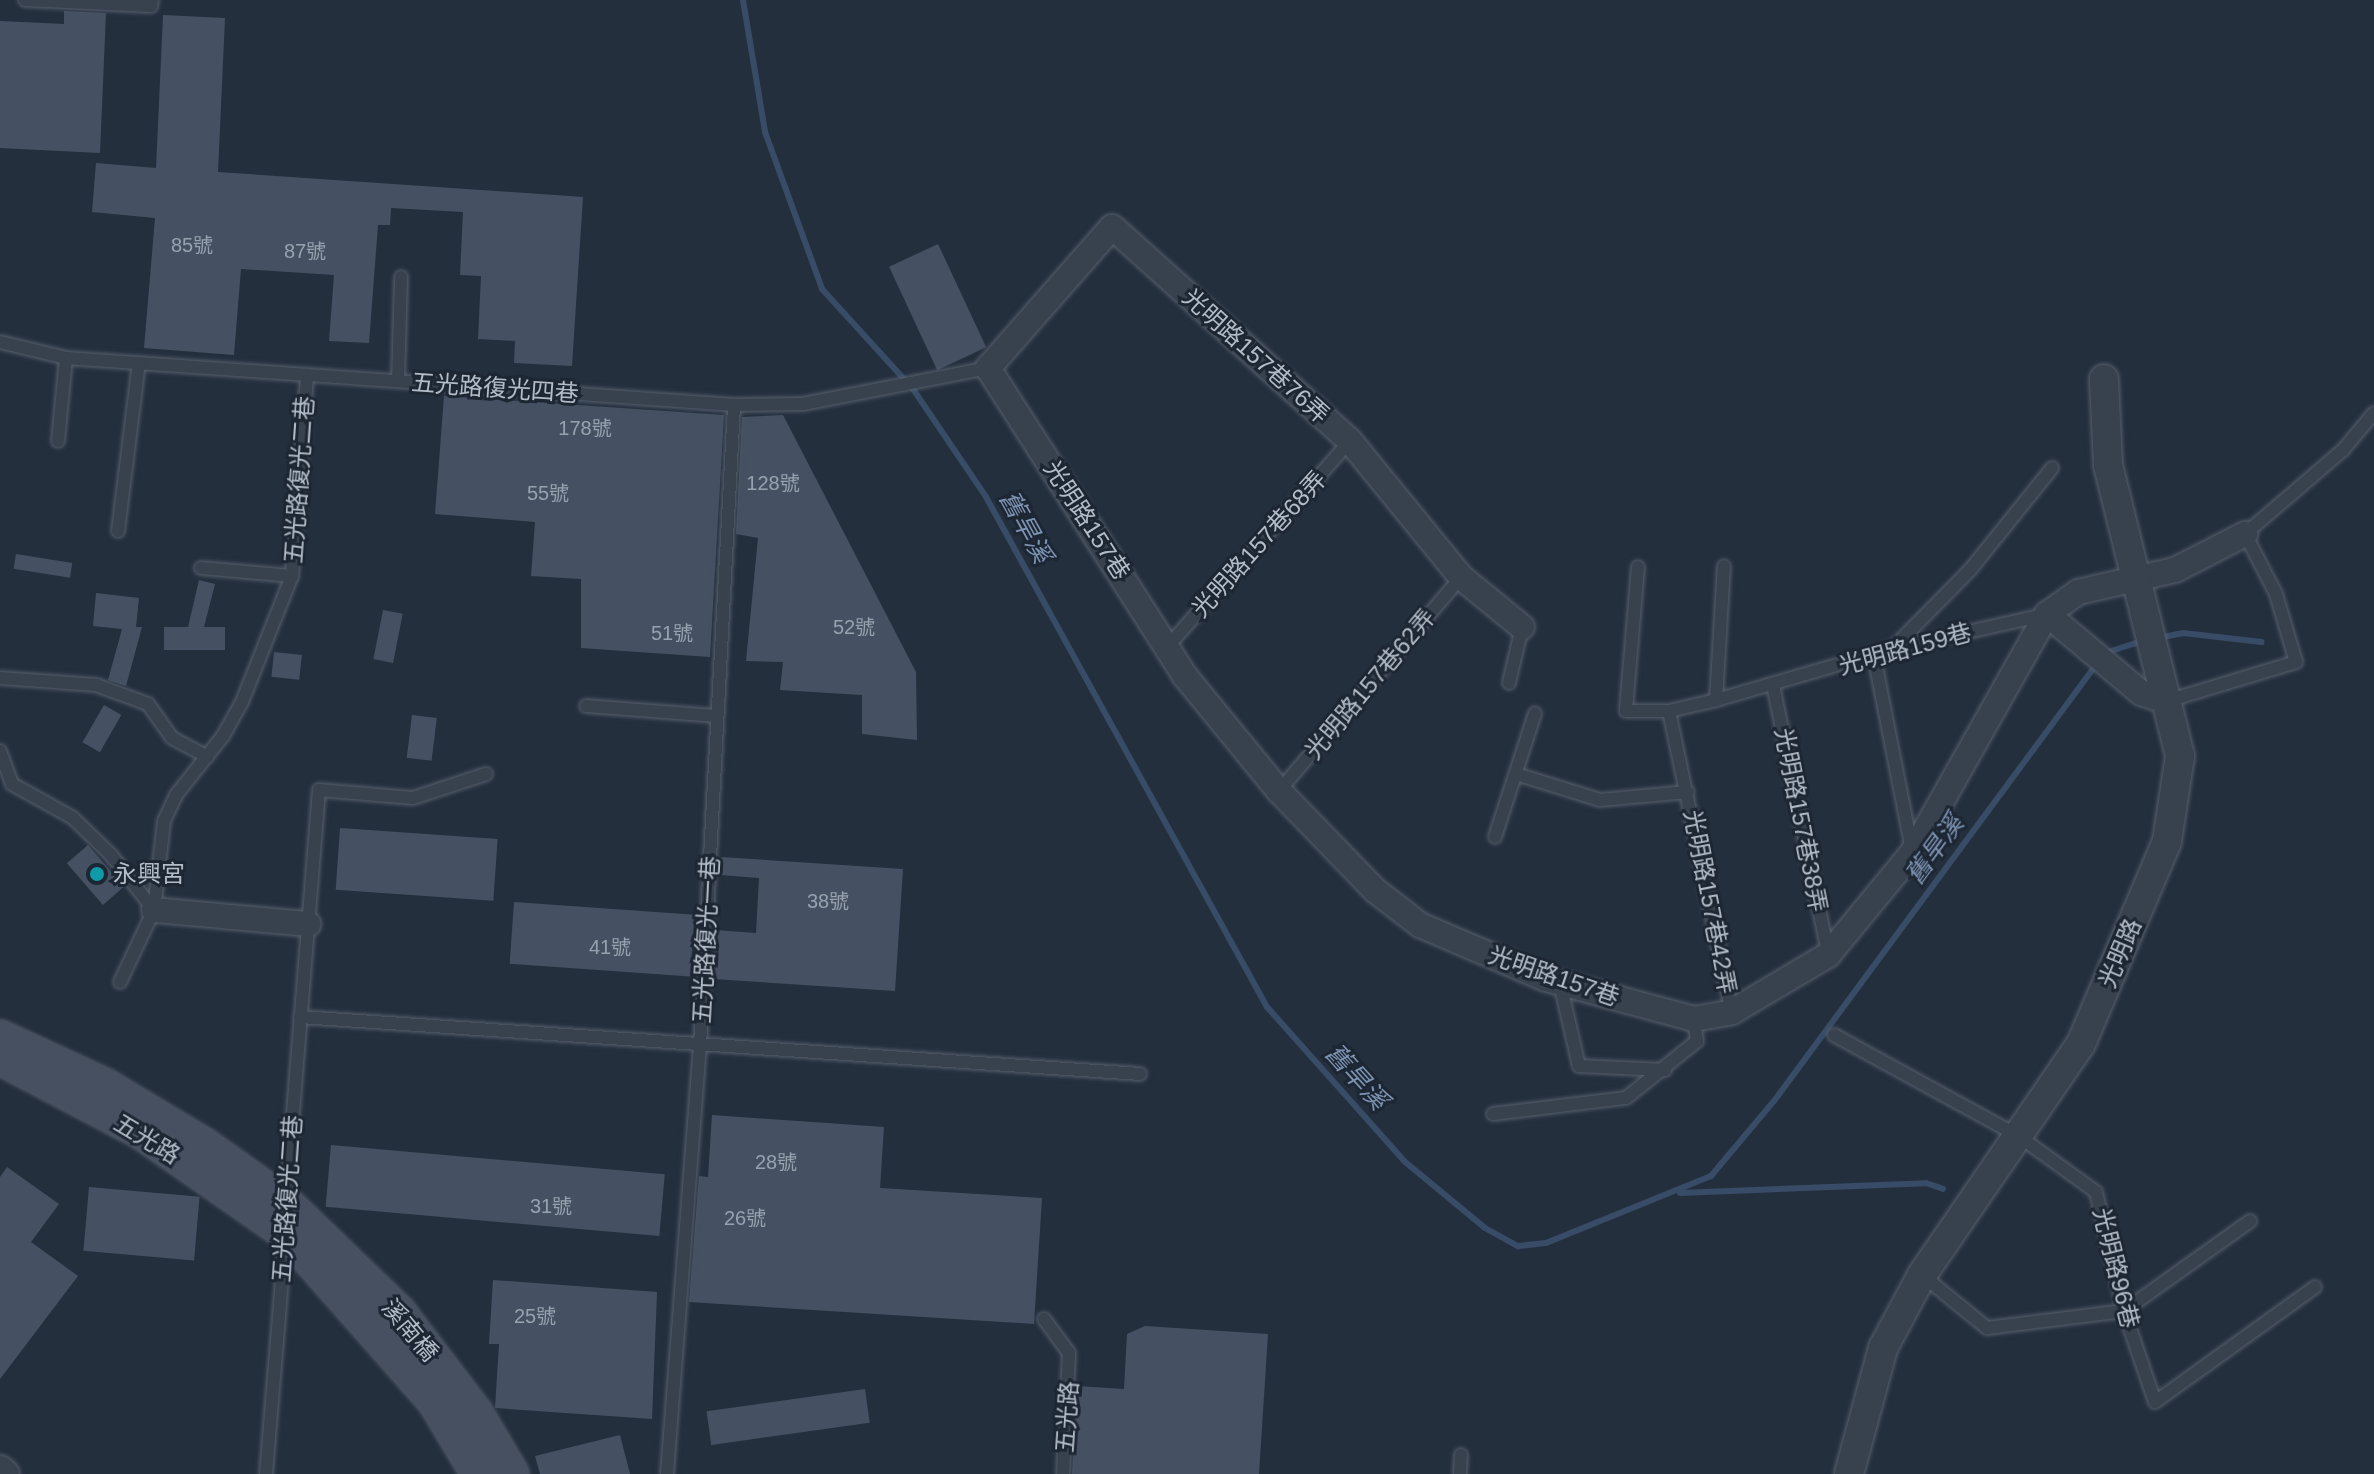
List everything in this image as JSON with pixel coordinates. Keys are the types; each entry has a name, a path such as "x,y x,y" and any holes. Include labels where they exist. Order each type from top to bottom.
{"main road":[{"name":"五光路","path":"0,1037 106,1086 206,1146 286,1218"},
{"name":"五光路","path":"0,1059 141,1132 286,1218"},
{"name":"溪南橋","path":"286,1218 417,1379 478,1474"},
{"name":"溪南橋","path":"286,1218 398,1311 476,1413 512,1474"}],"street":[{"name":"光明路157巷76弄","path":"988,368 1112,227 1350,441 1461,577 1522,627"},
{"name":"光明路157巷","path":"988,368 1184,675 1279,791 1376,891 1420,925 1560,983 1694,1019 1732,1012 1828,955 1913,852 2055,619"},
{"name":"光明路","path":"1849,1474 1883,1348 1922,1275 2081,1044 2167,841 2180,756 2108,465 2104,379"},
{"name":"光明路159巷","path":"2055,619 2078,592 2135,576 2175,570 2245,534"},
{"path":"2055,619 2141,693 2166,701"},
{"path":"154,910 308,924"},
{"path":"0,1470 5,1474"}],"lane":[{"path":"25,0 151,6 152,0"},
{"path":"398,381 401,277"},
{"name":"五光路復光四巷","path":"0,342 66,358 734,405 803,404 988,368"},
{"path":"58,441 66,358"},
{"path":"118,531 139,363"},
{"name":"五光路復光二巷","path":"120,982 154,910 164,821 176,795 207,757 242,702 292,576 307,375"},
{"name":"五光路復光一巷","path":"667,1474 700,1046 734,405"},
{"path":"2166,701 2296,662 2276,594 2245,534 2343,450 2374,413"},
{"name":"光明路157巷68弄","path":"1168,646 1350,441"},
{"path":"1892,649 1970,570 2052,468"},
{"path":"1716,700 1724,566"},
{"name":"光明路159巷","path":"1638,567 1626,711 1669,711 1773,685 1892,649 2055,619"},
{"path":"201,568 292,576"},
{"name":"光明路157巷62弄","path":"1279,791 1461,577"},
{"path":"1509,683 1522,627"},
{"path":"1874,656 1913,852"},
{"path":"0,678 96,685 148,704 172,738 207,757"},
{"name":"光明路157巷38弄","path":"1773,685 1828,955"},
{"path":"586,706 717,716"},
{"name":"光明路157巷42弄","path":"1669,711 1732,1012"},
{"path":"1495,837 1535,713"},
{"path":"0,751 12,784 73,818 111,855 154,910"},
{"name":"五光路復光二巷","path":"266,1474 319,790 413,798 486,774"},
{"name":"光明路157巷42弄","path":"1516,774 1600,800 1688,792"},
{"path":"1560,983 1579,1066 1665,1070"},
{"path":"300,1017 1140,1074"},
{"path":"1493,1114 1626,1098 1665,1070 1697,1041 1694,1019"},
{"name":"光明路96巷","path":"1834,1035 2017,1135 2096,1192 2124,1311 2155,1402 2315,1287"},
{"path":"1922,1275 1987,1328 2124,1311 2250,1221"},
{"name":"五光路","path":"1044,1319 1069,1353 1063,1474"},
{"path":"1460,1474 1461,1455"}],"building":[{"path":"64,11 106,13 100,153 0,148 0,21 64,24"},
{"path":"163,15 225,18 218,172 583,197 572,366 514,363 515,341 478,339 481,276 460,275 463,212 391,208 390,225 378,225 369,343 329,341 334,275 241,269 234,355 144,348 155,218 92,212 96,163 156,168"},
{"path":"938,244 986,347 937,370 889,267"},
{"path":"444,396 724,415 710,657 581,648 581,579 531,576 535,522 435,514"},
{"path":"783,415 916,672 917,740 862,734 862,695 780,690 783,662 746,661 758,538 736,534 742,417"},
{"path":"16,554 72,563 70,578 14,569"},
{"path":"199,580 215,584 204,627 225,627 225,650 164,650 164,627 188,627"},
{"path":"96,593 139,598 136,627 142,627 126,686 108,680 122,629 93,626"},
{"path":"383,610 403,614 393,663 373,659"},
{"path":"274,652 302,655 299,680 271,677"},
{"path":"104,705 121,715 100,752 82,742"},
{"path":"412,715 437,718 432,761 407,758"},
{"path":"340,828 498,839 493,901 336,890"},
{"name":"永興宮","path":"88,845 124,887 103,905 67,863"},
{"path":"721,857 903,869 895,991 713,979 715,930 756,933 759,878 720,875"},
{"path":"514,902 695,915 690,976 510,964"},
{"path":"712,1115 884,1127 880,1188 1042,1198 1034,1324 689,1302 699,1176 708,1177"},
{"path":"331,1145 665,1174 659,1236 326,1207"},
{"path":"7,1167 59,1204 31,1242 78,1276 0,1379 0,1177"},
{"path":"89,1187 200,1197 194,1260 83,1251"},
{"path":"493,1280 657,1292 652,1419 495,1408 499,1344 489,1344"},
{"path":"1145,1326 1268,1334 1259,1474 1072,1474 1077,1386 1124,1389 1127,1334"},
{"path":"865,1389 870,1423 711,1445 707,1411"},
{"path":"620,1435 630,1474 540,1474 535,1456"}],"waterway":[{"name":"舊旱溪","path":"743,0 765,132 822,289 913,389 986,497 1267,1007 1404,1161 1485,1228 1518,1246 1546,1243 1711,1176 1774,1101 2098,662"},
{"name":"舊旱溪","path":"2158,638 2183,633 2261,642"},
{"name":"舊旱溪","path":"2105,653 2143,641"},
{"path":"1680,1193 1926,1183 1943,1189"}],"place":[{"name":"永興宮","path":"97,874"}]}
